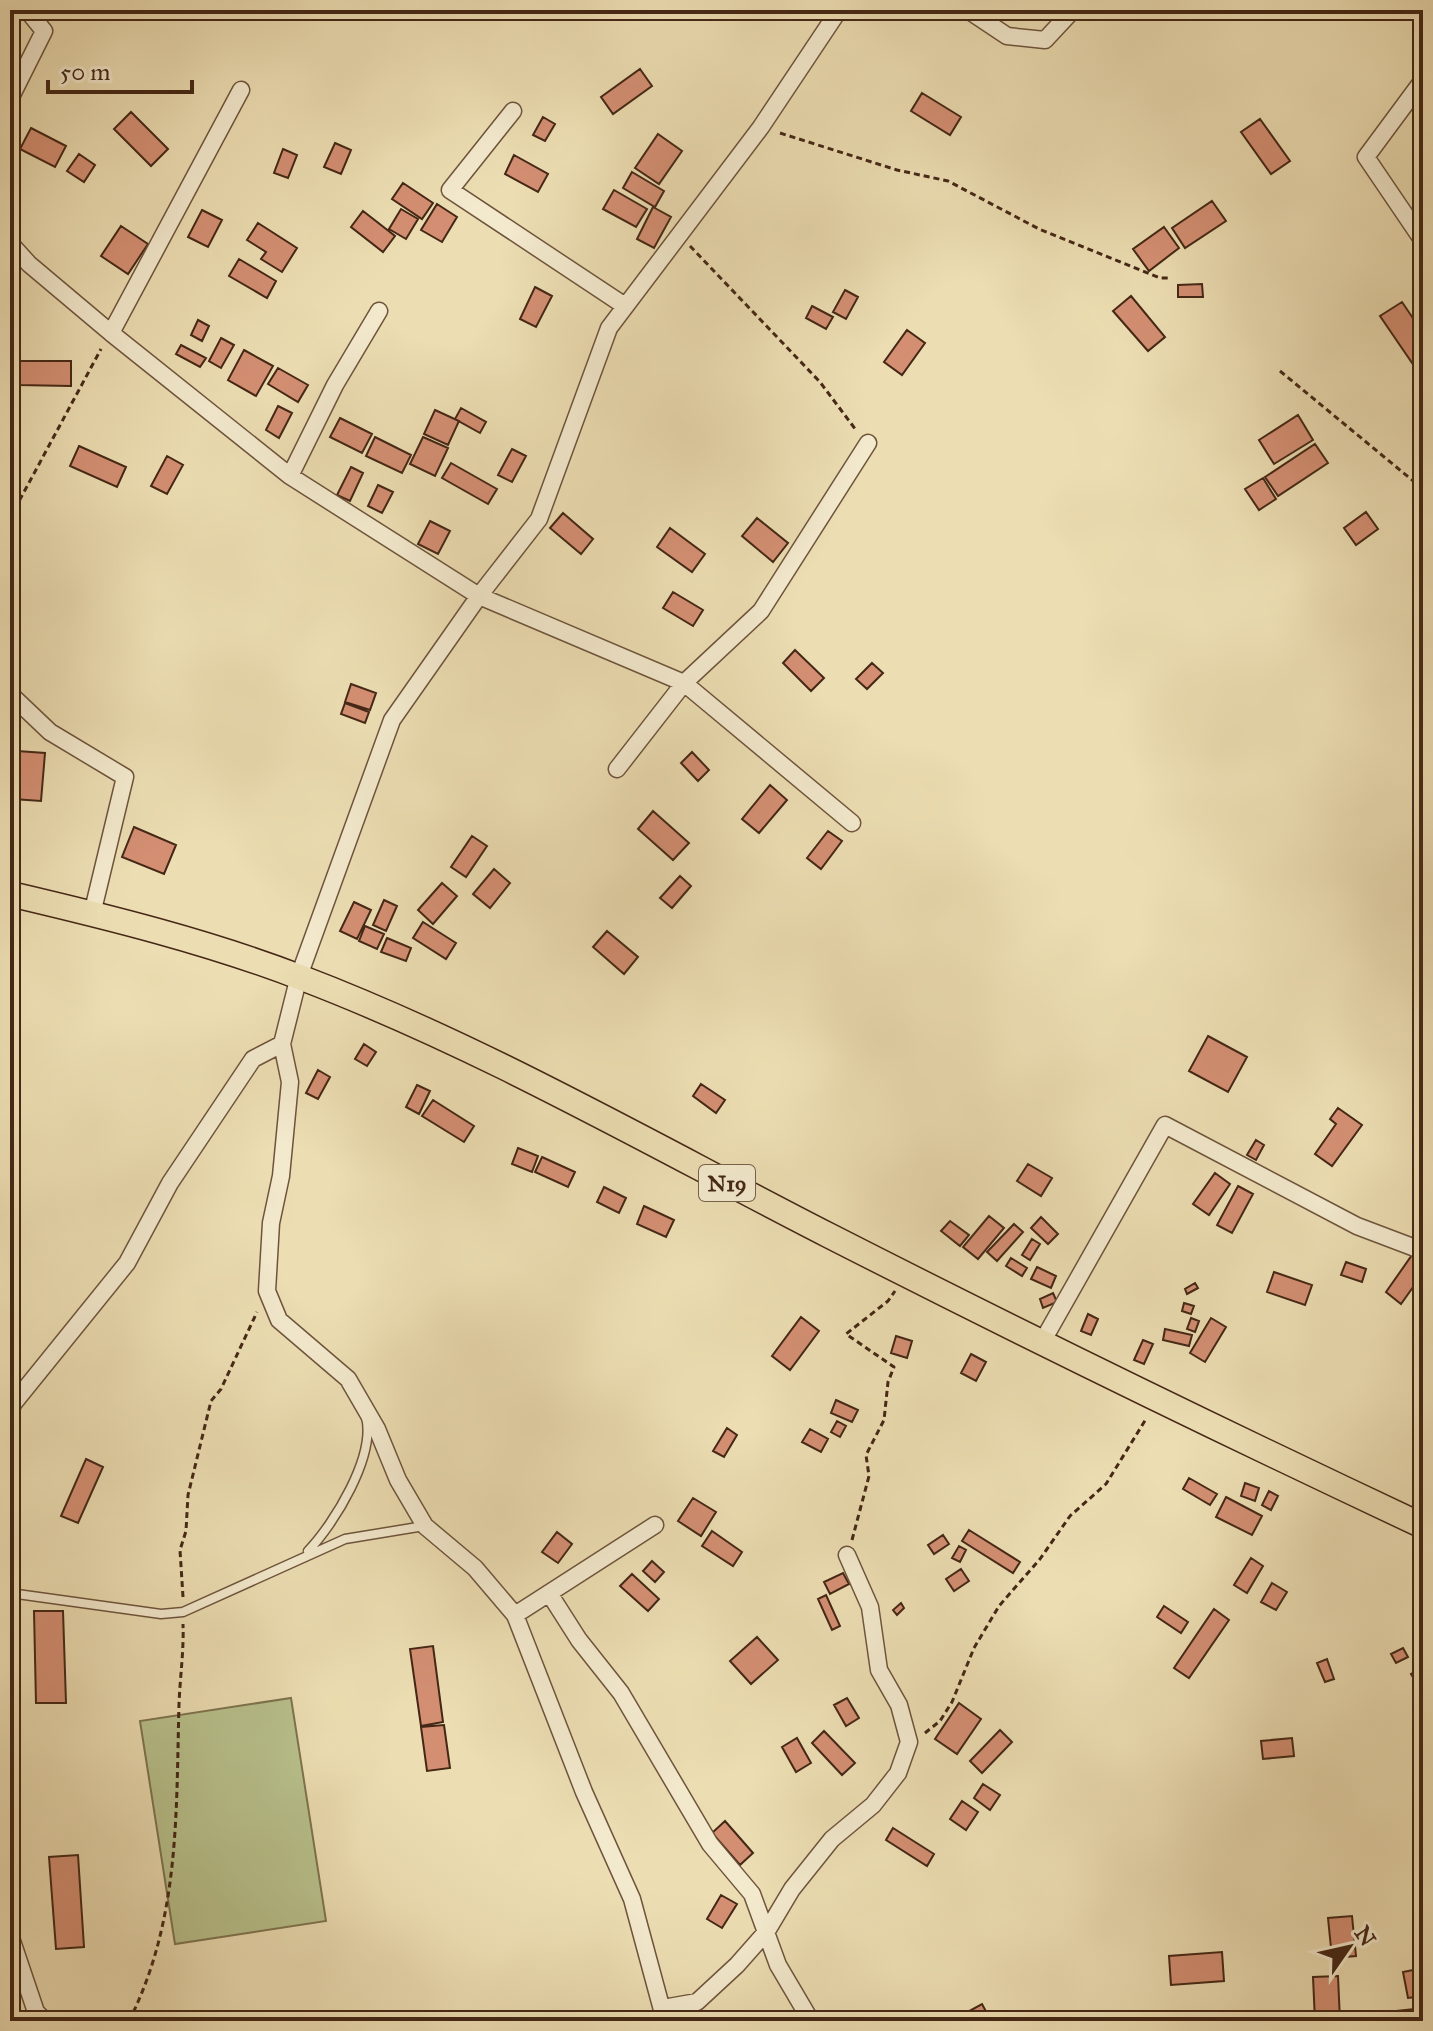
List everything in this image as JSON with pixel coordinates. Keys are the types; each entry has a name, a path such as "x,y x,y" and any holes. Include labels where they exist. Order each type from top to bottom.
{"main road":[{"name":"N19","path":"10,894 92,914 299,976 441,1038 1041,1344 1423,1526"}],"street":[{"path":"10,99 44,31 27,10"},
{"path":"839,10 761,127 609,328 539,519 479,596 392,720 299,976 282,1044 290,1082 281,1176 271,1223 267,1291 279,1320 348,1379 377,1429 398,1480 425,1526 475,1568 515,1615 584,1792 632,1899 664,2015 697,2002 767,1931 792,1889 832,1839 873,1805 898,1773 909,1742 899,1705 879,1670 870,1607 847,1555"},
{"path":"968,10 1007,36 1045,40 1073,10"},
{"path":"1423,80 1366,157 1423,241"},
{"path":"111,333 241,90"},
{"path":"513,111 450,190 625,306"},
{"path":"10,243 29,264 111,333 290,476 479,596 684,683 852,823"},
{"path":"290,476 335,385 379,311"},
{"path":"617,769 684,683 761,611 868,443"},
{"path":"10,694 50,732 125,777 92,914"},
{"path":"11,1406 127,1263 170,1183 253,1059 282,1044"},
{"path":"1041,1344 1165,1125 1357,1226 1423,1251"},
{"path":"515,1615 655,1525"},
{"path":"549,1593 579,1640 621,1693 710,1844 752,1894 778,1965 811,2021"},
{"path":"10,1935 36,2012 45,2021"}],"lane":[{"path":"305,1555 344,1504 359,1466 368,1425 363,1408"},
{"path":"10,1593 161,1614 183,1612 345,1539 425,1526"}],"path":[{"path":"761,127 897,170 948,181 1039,229 1160,278 1169,278"},
{"path":"679,235 820,382 868,443"},
{"path":"10,518 111,333"},
{"path":"1280,371 1423,489"},
{"path":"847,1555 869,1476 866,1455 884,1420 888,1382 894,1367 846,1334 888,1301 905,1274"},
{"path":"129,2021 156,1956 169,1905 180,1764 183,1612 180,1550 186,1531 188,1495 211,1401 241,1351 267,1291"},
{"path":"909,1742 940,1721 999,1606 1070,1516 1106,1484 1132,1446 1157,1398"}],"green space":[{"path":"291,1698 326,1921 175,1944 140,1721"}],"building":[{"path":"168,10 188,10 181,19"},
{"path":"640,69 652,86 613,114 601,97"},
{"path":"922,93 961,117 950,135 911,111"},
{"path":"131,112 168,149 151,166 114,129"},
{"path":"543,117 555,124 545,141 533,135"},
{"path":"1260,119 1290,161 1271,174 1241,132"},
{"path":"31,128 66,146 55,167 20,149"},
{"path":"658,134 682,151 659,184 635,168"},
{"path":"335,143 351,150 341,174 324,167"},
{"path":"283,149 297,155 288,178 274,173"},
{"path":"79,154 95,165 84,182 67,171"},
{"path":"514,155 548,174 538,192 505,174"},
{"path":"632,172 664,191 655,207 623,188"},
{"path":"403,183 433,203 422,219 392,199"},
{"path":"614,190 647,209 636,227 603,209"},
{"path":"1212,201 1226,221 1185,248 1172,228"},
{"path":"437,204 457,217 442,242 421,230"},
{"path":"653,207 671,217 654,248 637,239"},
{"path":"401,209 418,219 406,239 389,229"},
{"path":"202,210 222,220 208,247 188,237"},
{"path":"363,211 395,236 383,252 351,227"},
{"path":"258,223 297,248 282,272 261,259 266,252 247,240"},
{"path":"121,226 148,244 128,274 101,256"},
{"path":"1164,227 1179,248 1149,271 1133,249"},
{"path":"239,259 276,281 267,298 229,276"},
{"path":"10,277 17,277 17,316 10,316"},
{"path":"1202,284 1203,297 1178,297 1178,285"},
{"path":"535,287 552,296 536,327 520,319"},
{"path":"845,290 858,297 846,319 833,312"},
{"path":"1131,296 1165,337 1148,351 1113,311"},
{"path":"1402,302 1423,333 1423,379 1380,316"},
{"path":"812,306 833,317 826,329 806,318"},
{"path":"198,320 209,326 202,341 191,335"},
{"path":"907,330 925,343 902,375 884,362"},
{"path":"221,338 234,345 221,368 209,361"},
{"path":"181,345 206,358 200,367 176,354"},
{"path":"244,350 273,366 256,396 228,380"},
{"path":"18,361 71,361 71,386 18,385"},
{"path":"278,368 308,385 298,402 268,384"},
{"path":"278,406 292,413 279,438 266,430"},
{"path":"461,408 486,422 480,433 455,419"},
{"path":"435,410 459,421 448,445 424,434"},
{"path":"1298,415 1313,440 1274,464 1259,440"},
{"path":"340,418 372,434 362,453 330,437"},
{"path":"375,437 411,455 402,473 366,456"},
{"path":"423,437 448,448 435,476 410,464"},
{"path":"1315,444 1328,463 1278,496 1265,477"},
{"path":"79,446 126,467 117,487 70,466"},
{"path":"512,449 526,456 512,482 498,475"},
{"path":"167,456 183,465 167,494 151,486"},
{"path":"451,463 497,489 488,504 442,478"},
{"path":"351,467 363,473 350,501 337,495"},
{"path":"1263,478 1276,499 1259,510 1245,489"},
{"path":"378,485 393,492 382,513 368,506"},
{"path":"1366,512 1378,529 1356,545 1344,528"},
{"path":"563,513 593,539 581,554 550,528"},
{"path":"757,518 788,543 773,562 742,536"},
{"path":"430,521 450,531 438,554 418,544"},
{"path":"670,528 705,554 692,572 657,547"},
{"path":"673,592 703,610 693,626 663,608"},
{"path":"795,650 824,678 811,691 783,663"},
{"path":"872,663 883,673 867,689 856,679"},
{"path":"351,684 376,693 370,710 345,702"},
{"path":"345,703 369,712 365,723 341,714"},
{"path":"17,751 45,753 41,801 13,799"},
{"path":"692,752 709,770 698,781 681,763"},
{"path":"770,785 787,800 759,833 742,819"},
{"path":"653,811 689,843 673,860 638,829"},
{"path":"134,827 176,845 164,874 122,857"},
{"path":"828,831 842,841 821,869 807,858"},
{"path":"472,836 487,846 466,877 451,867"},
{"path":"494,869 510,883 490,908 473,894"},
{"path":"680,876 691,886 672,908 660,898"},
{"path":"442,883 457,896 433,924 418,910"},
{"path":"384,900 397,906 386,931 373,925"},
{"path":"354,902 371,910 357,939 340,931"},
{"path":"423,922 456,943 446,959 413,938"},
{"path":"365,926 384,934 377,949 359,941"},
{"path":"607,931 638,957 624,974 593,947"},
{"path":"387,938 411,948 406,961 381,952"},
{"path":"1208,1036 1247,1057 1228,1092 1189,1071"},
{"path":"364,1044 376,1052 367,1066 355,1059"},
{"path":"318,1070 330,1077 318,1099 306,1093"},
{"path":"701,1084 725,1100 716,1113 693,1096"},
{"path":"417,1085 430,1091 419,1114 406,1107"},
{"path":"433,1100 474,1126 464,1142 422,1116"},
{"path":"1338,1108 1362,1125 1332,1166 1315,1154 1336,1124 1330,1119"},
{"path":"1256,1140 1264,1145 1256,1160 1247,1155"},
{"path":"518,1148 538,1156 532,1172 512,1164"},
{"path":"542,1157 575,1172 568,1187 535,1172"},
{"path":"1028,1164 1052,1178 1041,1196 1017,1181"},
{"path":"1215,1173 1230,1184 1209,1215 1193,1204"},
{"path":"1238,1186 1253,1194 1232,1233 1217,1225"},
{"path":"604,1187 626,1198 619,1213 597,1202"},
{"path":"644,1206 674,1220 666,1237 637,1224"},
{"path":"989,1216 1004,1228 978,1259 963,1247"},
{"path":"1041,1217 1058,1234 1048,1244 1031,1228"},
{"path":"950,1221 969,1235 960,1246 941,1231"},
{"path":"1014,1224 1023,1232 997,1261 987,1252"},
{"path":"1032,1239 1040,1244 1030,1260 1022,1255"},
{"path":"1412,1255 1423,1263 1423,1273 1401,1304 1386,1292"},
{"path":"1011,1258 1027,1268 1022,1276 1006,1266"},
{"path":"1346,1262 1366,1269 1362,1282 1341,1275"},
{"path":"1037,1267 1056,1276 1051,1288 1031,1279"},
{"path":"1274,1272 1312,1285 1305,1305 1267,1292"},
{"path":"1195,1283 1198,1288 1187,1294 1185,1289"},
{"path":"1053,1293 1057,1302 1043,1308 1040,1299"},
{"path":"1184,1303 1194,1306 1191,1314 1182,1311"},
{"path":"1088,1314 1098,1319 1091,1335 1081,1331"},
{"path":"801,1317 819,1331 790,1370 772,1356"},
{"path":"1191,1318 1199,1321 1195,1332 1187,1329"},
{"path":"1211,1318 1226,1327 1205,1362 1190,1353"},
{"path":"1165,1329 1192,1335 1189,1346 1163,1340"},
{"path":"896,1336 912,1341 907,1358 891,1353"},
{"path":"1143,1340 1153,1344 1144,1364 1134,1360"},
{"path":"971,1354 986,1362 976,1381 961,1373"},
{"path":"836,1400 858,1410 852,1422 831,1413"},
{"path":"837,1421 846,1426 840,1437 831,1432"},
{"path":"727,1428 737,1435 724,1457 713,1451"},
{"path":"810,1429 828,1439 821,1452 802,1442"},
{"path":"86,1459 103,1467 78,1523 61,1516"},
{"path":"1189,1478 1217,1494 1210,1505 1183,1489"},
{"path":"1245,1483 1259,1488 1255,1501 1241,1496"},
{"path":"1269,1491 1278,1496 1271,1510 1262,1505"},
{"path":"1226,1497 1262,1516 1252,1535 1216,1517"},
{"path":"693,1498 716,1512 701,1536 678,1521"},
{"path":"969,1530 1020,1562 1013,1573 962,1541"},
{"path":"712,1531 742,1552 733,1566 702,1546"},
{"path":"557,1532 572,1544 558,1563 542,1552"},
{"path":"943,1535 949,1544 934,1554 928,1545"},
{"path":"959,1546 966,1550 960,1562 952,1558"},
{"path":"1251,1558 1263,1566 1247,1593 1234,1585"},
{"path":"652,1561 664,1572 655,1582 643,1571"},
{"path":"961,1569 969,1581 954,1591 946,1579"},
{"path":"843,1573 849,1584 830,1594 824,1582"},
{"path":"632,1574 659,1599 648,1611 620,1586"},
{"path":"1272,1583 1287,1592 1276,1610 1261,1602"},
{"path":"826,1595 840,1626 832,1630 818,1599"},
{"path":"901,1603 904,1608 897,1615 893,1610"},
{"path":"1164,1606 1188,1622 1181,1633 1157,1617"},
{"path":"1214,1609 1229,1620 1189,1678 1174,1668"},
{"path":"34,1611 63,1611 66,1703 36,1703"},
{"path":"757,1637 778,1660 751,1684 730,1661"},
{"path":"433,1646 443,1722 421,1726 410,1649"},
{"path":"1403,1648 1408,1657 1396,1663 1391,1654"},
{"path":"1327,1659 1334,1679 1325,1682 1317,1663"},
{"path":"1422,1667 1423,1681 1418,1685 1411,1674"},
{"path":"847,1698 859,1718 846,1726 834,1705"},
{"path":"959,1703 981,1719 957,1754 935,1739"},
{"path":"444,1725 450,1768 427,1771 421,1727"},
{"path":"1000,1730 1012,1742 982,1773 970,1761"},
{"path":"824,1731 855,1763 842,1775 812,1743"},
{"path":"797,1738 811,1763 796,1772 782,1747"},
{"path":"1292,1738 1294,1756 1263,1759 1261,1741"},
{"path":"983,1784 1000,1795 990,1810 974,1798"},
{"path":"962,1801 978,1812 966,1830 950,1819"},
{"path":"725,1821 753,1853 740,1865 712,1833"},
{"path":"893,1828 934,1854 927,1866 886,1840"},
{"path":"78,1855 84,1947 56,1949 49,1857"},
{"path":"721,1895 737,1904 722,1928 707,1919"},
{"path":"1352,1916 1356,1956 1332,1958 1328,1918"},
{"path":"1222,1952 1224,1981 1171,1985 1169,1956"},
{"path":"1423,1968 1423,1996 1408,1998 1403,1972"},
{"path":"1338,1976 1340,2021 1315,2021 1313,1977"},
{"path":"982,2004 989,2017 982,2021 951,2021"},
{"path":"1423,2008 1423,2021 1398,2021 1397,2011"}]}
